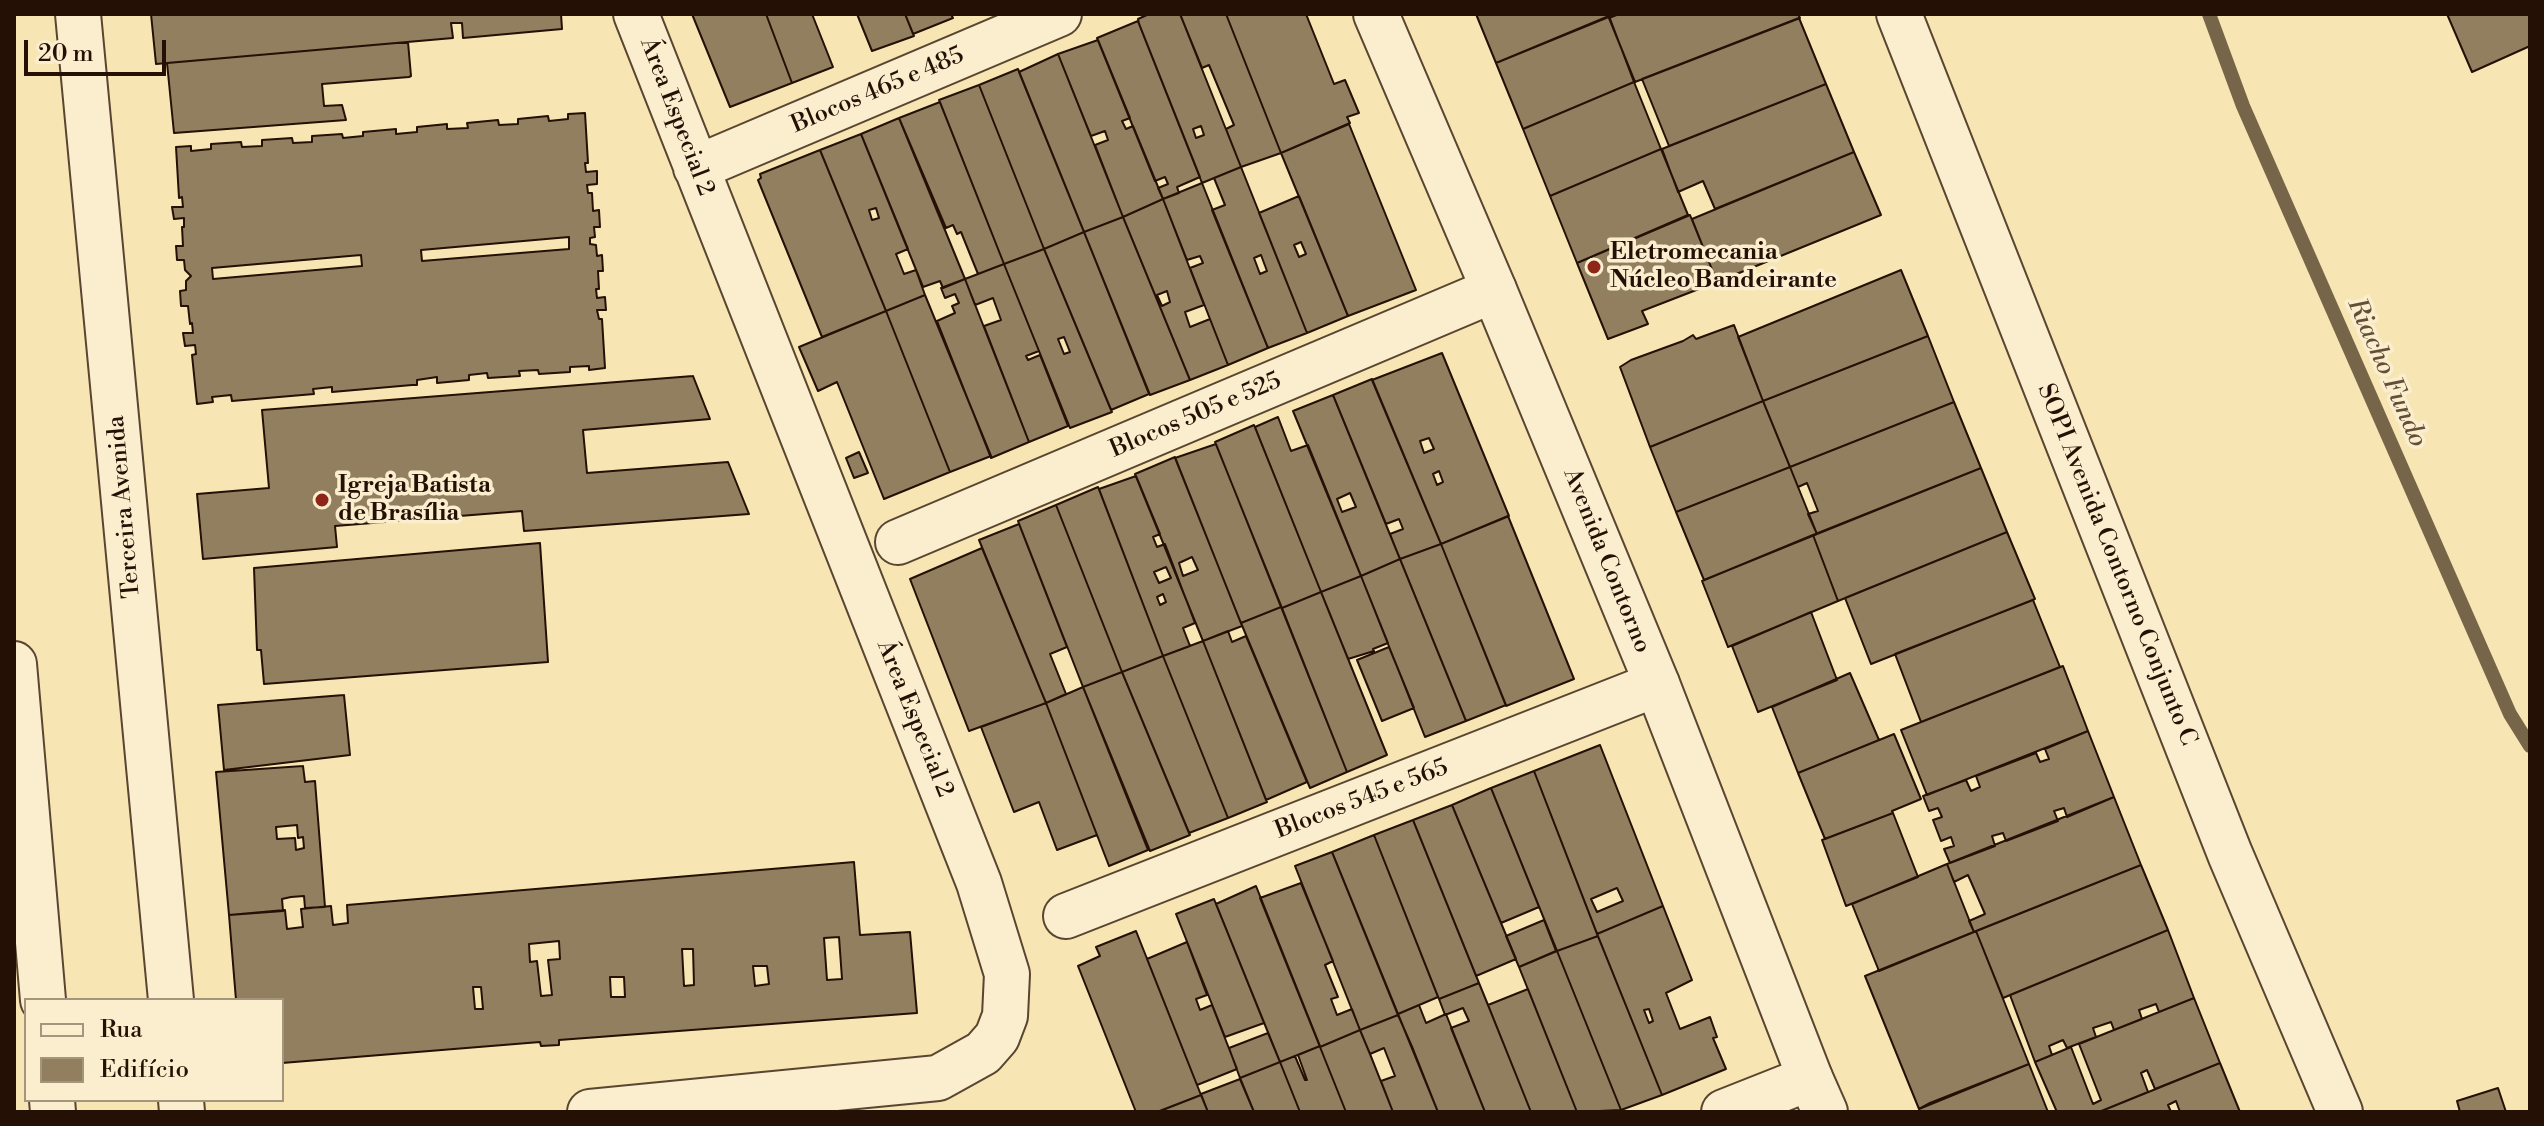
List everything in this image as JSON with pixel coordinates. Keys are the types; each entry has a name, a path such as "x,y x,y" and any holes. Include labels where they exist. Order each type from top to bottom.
{"street":[{"name":"Terceira Avenida","path":"78,14 171,998"},
{"name":"Área Especial 2","path":"590,1112 938,1078 983,1053 997,1037 1005,1016 1007,974 979,883 636,14"},
{"name":"Blocos 465 e 485","path":"696,168 1059,14"},
{"name":"Avenida Contorno","path":"1376,14 1657,684 1817,1095"},
{"name":"SOPI Avenida Contorno Conjunto C","path":"1899,14 2230,854 2340,1112"},
{"name":"Blocos 505 e 525","path":"898,542 1494,290"},
{"path":"14,664 43,998"},
{"name":"Blocos 545 e 565","path":"1066,916 1657,684"},
{"path":"1724,1112 1817,1095"}],"building":[{"path":"151,14 561,14 562,29 463,38 462,23 451,23 453,38 156,64"},
{"path":"692,14 766,14 792,83 730,107"},
{"path":"766,14 812,14 833,67 792,83"},
{"path":"857,14 905,14 914,36 872,51"},
{"path":"905,14 951,14 953,18 913,34"},
{"path":"1149,14 1180,14 1241,167 1202,183 1138,19","holes":["1201,126 1204,135 1196,138 1193,129"]},
{"path":"1180,14 1226,14 1281,153 1241,167 1226,129 1234,125 1209,65 1202,68"},
{"path":"1226,14 1306,14 1334,84 1345,80 1359,113 1347,117 1350,123 1281,153"},
{"path":"1476,14 1611,14 1611,16 1496,63"},
{"path":"1619,14 1798,14 1800,18 1635,82 1609,18"},
{"path":"2447,14 2530,14 2530,46 2472,72"},
{"path":"1609,16 1634,82 1523,129 1496,63"},
{"path":"1799,18 1826,84 1669,146 1642,79"},
{"path":"1138,21 1200,177 1177,187 1179,193 1163,199 1158,188 1168,184 1165,177 1155,181 1097,38"},
{"path":"1098,40 1130,118 1122,121 1126,129 1133,126 1163,199 1123,217 1095,145 1108,140 1105,131 1091,136 1058,54"},
{"path":"408,42 409,77 322,84 324,106 342,105 346,120 174,133 167,63"},
{"path":"1058,54 1123,217 1084,232 1019,72"},
{"path":"1018,69 1084,232 1044,249 979,85"},
{"path":"1634,82 1661,149 1550,196 1523,129"},
{"path":"1826,84 1854,152 1715,209 1703,181 1678,192 1662,149"},
{"path":"979,85 1044,249 1004,264 939,100"},
{"path":"940,102 1004,264 978,274 961,232 957,234 953,225 946,228 899,118"},
{"path":"585,113 586,172 597,171 597,184 587,185 588,193 592,193 593,211 599,210 600,227 594,227 595,237 590,238 590,244 596,245 597,256 602,255 603,271 598,271 599,289 596,289 597,298 605,297 606,310 597,310 599,319 602,319 605,368 589,370 589,366 570,367 570,372 539,374 538,370 519,371 520,376 488,378 487,373 469,375 469,380 437,383 437,377 417,380 417,385 332,392 332,387 313,389 314,394 232,401 231,395 212,397 213,402 197,404 192,355 196,354 195,345 185,346 183,333 193,333 192,323 188,306 181,306 180,291 186,290 186,281 191,276 185,270 184,260 177,260 176,246 183,246 184,218 174,219 172,207 183,207 182,197 179,198 176,147 191,146 191,151 211,149 211,144 241,142 242,147 262,146 262,140 292,138 293,143 312,142 312,136 342,134 343,138 363,136 363,132 396,129 396,134 417,132 417,127 447,124 447,129 468,128 467,123 498,120 499,125 518,124 518,119 548,116 549,121 568,119 568,114","holes":["569,237 569,249 422,261 421,250","361,255 362,266 213,279 212,268"]},
{"path":"899,118 965,279 943,288 940,281 923,287 861,134"},
{"path":"1349,124 1416,290 1348,316 1281,153"},
{"path":"861,134 908,249 896,254 904,274 916,270 925,295 886,311 820,150","holes":["876,208 879,218 872,220 869,210"]},
{"path":"1661,149 1688,215 1577,263 1550,196"},
{"path":"820,150 886,311 822,337 758,180 760,174"},
{"path":"1854,152 1881,215 1717,282 1692,219"},
{"path":"1241,167 1307,333 1268,348 1212,210 1225,205 1214,178","holes":["1261,255 1267,271 1260,274 1254,258"]},
{"path":"1202,183 1268,348 1228,365 1190,268 1203,263 1200,256 1187,260 1163,199"},
{"path":"1299,196 1348,316 1307,333 1259,213","holes":["1301,242 1306,254 1299,257 1294,245"]},
{"path":"1163,199 1204,305 1185,312 1190,327 1210,319 1228,365 1190,380 1123,217","holes":["1167,291 1170,302 1162,306 1157,295"]},
{"path":"1690,215 1717,282 1642,311 1648,324 1608,339 1577,263"},
{"path":"1123,217 1190,380 1150,395 1084,232"},
{"path":"1084,232 1149,394 1111,410 1044,249"},
{"path":"1044,249 1112,412 1070,428 1004,264","holes":["1064,337 1070,352 1064,354 1058,339"]},
{"path":"1004,264 1039,351 1026,356 1028,360 1040,355 1068,426 1029,442 984,326 1001,320 993,298 975,305 965,279"},
{"path":"1901,270 1928,336 1763,401 1738,337"},
{"path":"965,279 1029,442 991,458 937,321 955,313 952,306 959,303 955,294 945,298 941,288"},
{"path":"925,295 991,456 950,472 886,311"},
{"path":"886,311 950,472 884,499 837,382 818,391 799,347"},
{"path":"1734,325 1763,401 1650,447 1620,367 1693,335 1696,339"},
{"path":"1928,336 1954,402 1790,467 1763,401"},
{"path":"1442,353 1509,516 1441,544 1372,380","holes":["1429,438 1434,449 1424,453 1420,441","1439,471 1443,482 1437,485 1433,474"]},
{"path":"693,376 710,419 583,430 587,473 728,462 749,514 524,531 522,511 335,526 337,547 203,559 197,494 269,488 262,410"},
{"path":"1372,379 1441,544 1400,559 1390,534 1403,529 1399,519 1386,524 1333,395"},
{"path":"1333,395 1400,559 1361,576 1293,411","holes":["1350,493 1356,507 1342,512 1337,499"]},
{"path":"1763,401 1790,467 1676,512 1650,447"},
{"path":"1954,402 1981,468 1817,534 1808,514 1818,511 1807,483 1798,487 1790,467"},
{"path":"1278,417 1291,451 1308,445 1361,576 1321,592 1255,427"},
{"path":"1254,425 1321,592 1282,608 1215,442"},
{"path":"1216,444 1281,607 1241,623 1175,458"},
{"path":"859,452 868,473 854,478 846,458"},
{"path":"1175,457 1242,626 1203,641 1135,474","holes":["1192,557 1198,570 1183,576 1179,563"]},
{"path":"1790,467 1817,534 1704,580 1676,512"},
{"path":"1981,468 2007,532 1838,601 1813,535"},
{"path":"1136,476 1160,534 1153,537 1157,547 1165,544 1195,623 1183,628 1190,646 1163,656 1099,489","holes":["1166,567 1171,578 1159,583 1154,572","1163,594 1166,602 1160,605 1157,597"]},
{"path":"1098,487 1163,656 1122,672 1056,505"},
{"path":"1056,505 1122,672 1083,687 1018,521"},
{"path":"1508,516 1574,679 1506,706 1441,544"},
{"path":"1019,524 1067,647 1050,654 1066,694 1046,703 979,540"},
{"path":"2007,532 2035,599 1871,664 1845,598"},
{"path":"1813,535 1838,601 1728,647 1702,581"},
{"path":"540,543 548,662 264,684 261,650 257,650 254,568"},
{"path":"1441,544 1506,705 1466,721 1400,559"},
{"path":"982,548 1046,703 969,731 910,579"},
{"path":"1400,559 1466,721 1425,737 1361,576"},
{"path":"1361,576 1388,643 1348,659 1321,592"},
{"path":"1321,592 1387,755 1347,772 1282,608"},
{"path":"2033,600 2060,667 1921,722 1895,654"},
{"path":"1281,607 1347,772 1310,788 1241,623"},
{"path":"1811,612 1837,680 1758,712 1732,646"},
{"path":"1228,631 1232,642 1246,636 1307,782 1266,800 1203,641"},
{"path":"1203,641 1267,802 1228,818 1163,656"},
{"path":"1389,647 1414,708 1382,721 1357,660"},
{"path":"1163,656 1228,818 1189,833 1122,672"},
{"path":"2063,666 2088,731 1927,795 1901,730"},
{"path":"1122,672 1190,835 1150,851 1083,687"},
{"path":"1850,673 1879,740 1798,773 1772,707"},
{"path":"1083,687 1148,850 1109,866 1046,703"},
{"path":"344,695 350,755 224,770 218,705"},
{"path":"1046,703 1097,835 1057,850 1039,802 1014,812 981,727"},
{"path":"2088,731 2114,797 2067,817 2064,808 2054,811 2058,821 2006,841 2003,833 1992,836 1995,846 1950,863 1944,849 1954,846 1951,837 1941,841 1933,820 1942,817 1938,808 1929,811 1923,796 1966,780 1971,791 1980,787 1976,776 2036,753 2040,762 2049,759 2045,749"},
{"path":"1894,734 1921,799 1825,839 1798,773"},
{"path":"1600,745 1663,906 1597,934 1534,771","holes":["1617,888 1623,901 1597,912 1591,899"]},
{"path":"303,766 305,782 315,781 325,907 305,908 304,896 291,897 282,899 283,911 229,915 216,772","holes":["297,825 298,838 303,837 304,848 296,850 295,838 277,839 276,827"]},
{"path":"1534,771 1598,936 1557,951 1491,788"},
{"path":"1491,788 1539,907 1501,923 1452,805"},
{"path":"2114,797 2141,865 1974,932 1969,921 1985,914 1968,875 1954,882 1947,864"},
{"path":"1452,805 1516,959 1476,976 1413,820"},
{"path":"1893,813 1918,877 1846,906 1822,840"},
{"path":"1413,820 1479,983 1439,999 1374,835"},
{"path":"1374,835 1438,997 1398,1014 1332,852"},
{"path":"1332,852 1398,1015 1360,1030 1295,866"},
{"path":"854,862 860,935 910,932 917,1013 559,1040 559,1045 541,1046 540,1042 284,1063 284,998 236,998 229,915 285,910 287,929 303,927 301,909 331,906 333,925 348,923 347,905","holes":["839,937 842,979 827,980 824,938","559,941 560,959 548,960 552,995 541,996 537,961 530,962 529,944","682,949 693,949 694,985 684,986","753,966 767,966 769,984 755,986","610,977 624,977 625,997 611,997","473,987 481,987 483,1009 475,1009"]},
{"path":"1947,864 1974,932 1879,971 1852,904"},
{"path":"2141,865 2168,930 2003,998 1976,931"},
{"path":"1301,883 1333,961 1325,965 1338,997 1331,999 1337,1015 1352,1009 1360,1030 1320,1047 1260,898"},
{"path":"1256,886 1320,1046 1280,1062 1216,904"},
{"path":"1214,899 1264,1023 1225,1037 1176,914"},
{"path":"1663,906 1692,980 1666,993 1680,1029 1710,1017 1717,1037 1713,1038 1726,1069 1662,1095 1597,934","holes":["1649,1009 1653,1021 1649,1023 1644,1010"]},
{"path":"1544,920 1556,951 1519,967 1506,936"},
{"path":"2168,930 2194,998 2159,1012 2156,1004 2139,1010 2142,1019 2114,1030 2111,1022 2093,1028 2096,1037 2067,1048 2063,1040 2049,1046 2052,1055 2035,1062 2010,995"},
{"path":"1136,931 1201,1095 1157,1112 1136,1112 1078,966 1100,956 1096,947"},
{"path":"1976,931 2029,1064 1919,1109 1865,976"},
{"path":"1598,936 1662,1095 1621,1110 1557,951"},
{"path":"1187,942 1207,995 1196,999 1200,1010 1212,1005 1237,1069 1197,1085 1147,959"},
{"path":"1557,951 1621,1110 1577,1112 1519,967"},
{"path":"1479,983 1531,1112 1485,1112 1451,1028 1469,1021 1463,1008 1445,1015 1439,999"},
{"path":"1528,989 1577,1112 1531,1112 1488,1005"},
{"path":"2194,998 2220,1063 2155,1089 2147,1070 2141,1073 2148,1092 2099,1112 2057,1112 2035,1062 2071,1047 2093,1104 2101,1100 2079,1044"},
{"path":"1419,1005 1426,1023 1446,1014 1485,1112 1438,1112 1398,1014"},
{"path":"1398,1015 1438,1112 1393,1112 1381,1081 1395,1076 1384,1048 1370,1054 1360,1030"},
{"path":"1360,1030 1393,1112 1346,1112 1320,1047"},
{"path":"1268,1033 1280,1062 1240,1078 1229,1048"},
{"path":"1320,1046 1346,1112 1300,1112 1280,1062 1295,1056 1307,1080 1298,1055"},
{"path":"1280,1062 1300,1112 1254,1112 1240,1078"},
{"path":"2220,1063 2240,1112 2180,1112 2176,1101 2168,1105 2171,1112 2099,1112"},
{"path":"2029,1064 2048,1112 1920,1112 1919,1109 1930,1103"},
{"path":"1240,1079 1254,1112 1208,1112 1201,1094"},
{"path":"2498,1088 2506,1112 2460,1112 2457,1101"},
{"path":"1201,1095 1208,1112 1157,1112 1160,1111"}],"waterway":[{"name":"Riacho Fundo","path":"2209,14 2243,106 2510,714 2530,746"}],"place":[{"name":"Eletromecania Núcleo Bandeirante","path":"1594,267"},
{"name":"Igreja Batista de Brasília","path":"322,500"}]}
